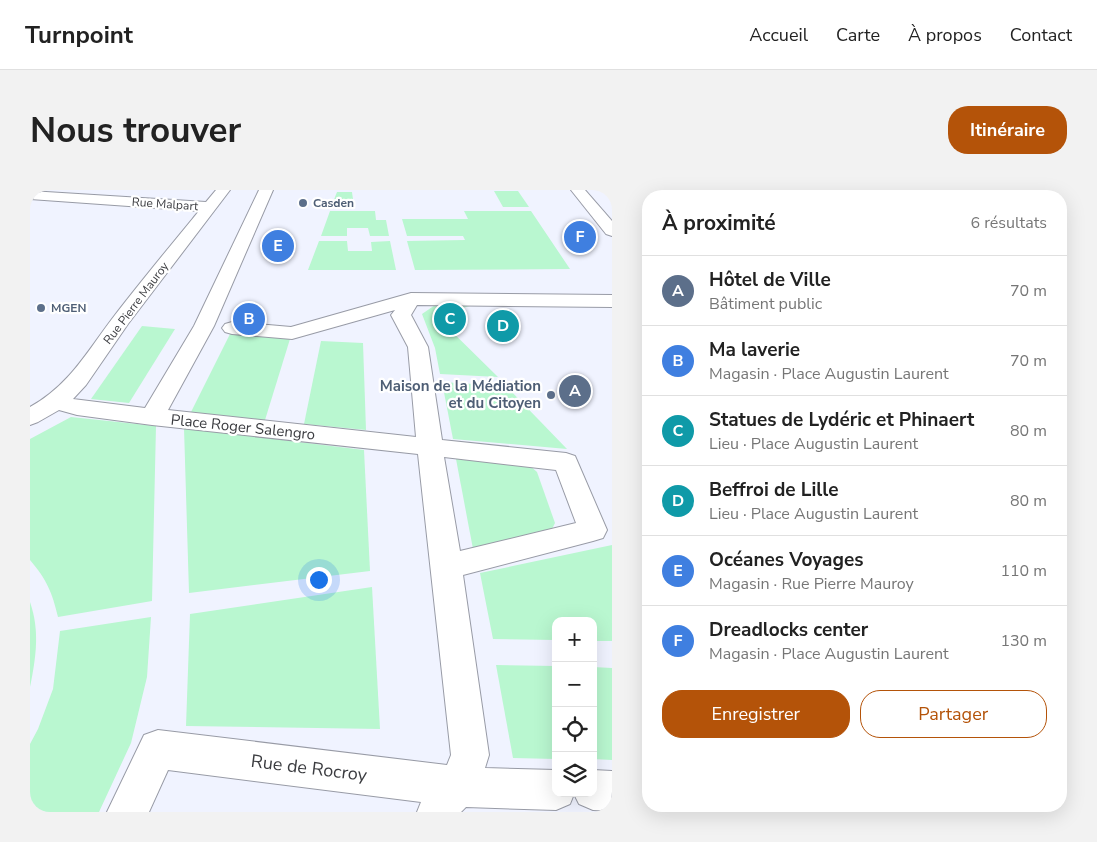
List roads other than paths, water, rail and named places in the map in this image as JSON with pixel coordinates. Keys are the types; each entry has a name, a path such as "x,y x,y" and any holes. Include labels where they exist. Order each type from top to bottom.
{"street":[{"name":"Rue Pierre Mauroy","path":"44,410 78,380 222,190"},
{"path":"152,416 204,326 266,190"},
{"path":"578,190 612,231"},
{"name":"Rue Malpart","path":"30,195 210,207"},
{"path":"411,299 401,315 418,347 470,755 449,800"},
{"path":"232,328 292,333 411,299 612,300"},
{"name":"Place Roger Salengro","path":"44,410 78,408 566,462 593,530 447,567"},
{"name":"Rue de Rocroy","path":"128,812 158,749 449,800 552,790"},
{"path":"597,790 612,791"}],"place":[{"name":"Casden","path":"303,203"},
{"name":"Dreadlocks center","path":"580,237"},
{"name":"Océanes Voyages","path":"278,246"},
{"name":"MGEN","path":"41,308"},
{"name":"Ma laverie","path":"249,319"},
{"name":"Statues de Lydéric et Phinaert","path":"450,319"},
{"name":"Beffroi de Lille","path":"503,326"},
{"name":"Hôtel de Ville","path":"575,391"},
{"name":"Maison de la Médiation et du Citoyen","path":"551,395"}]}
